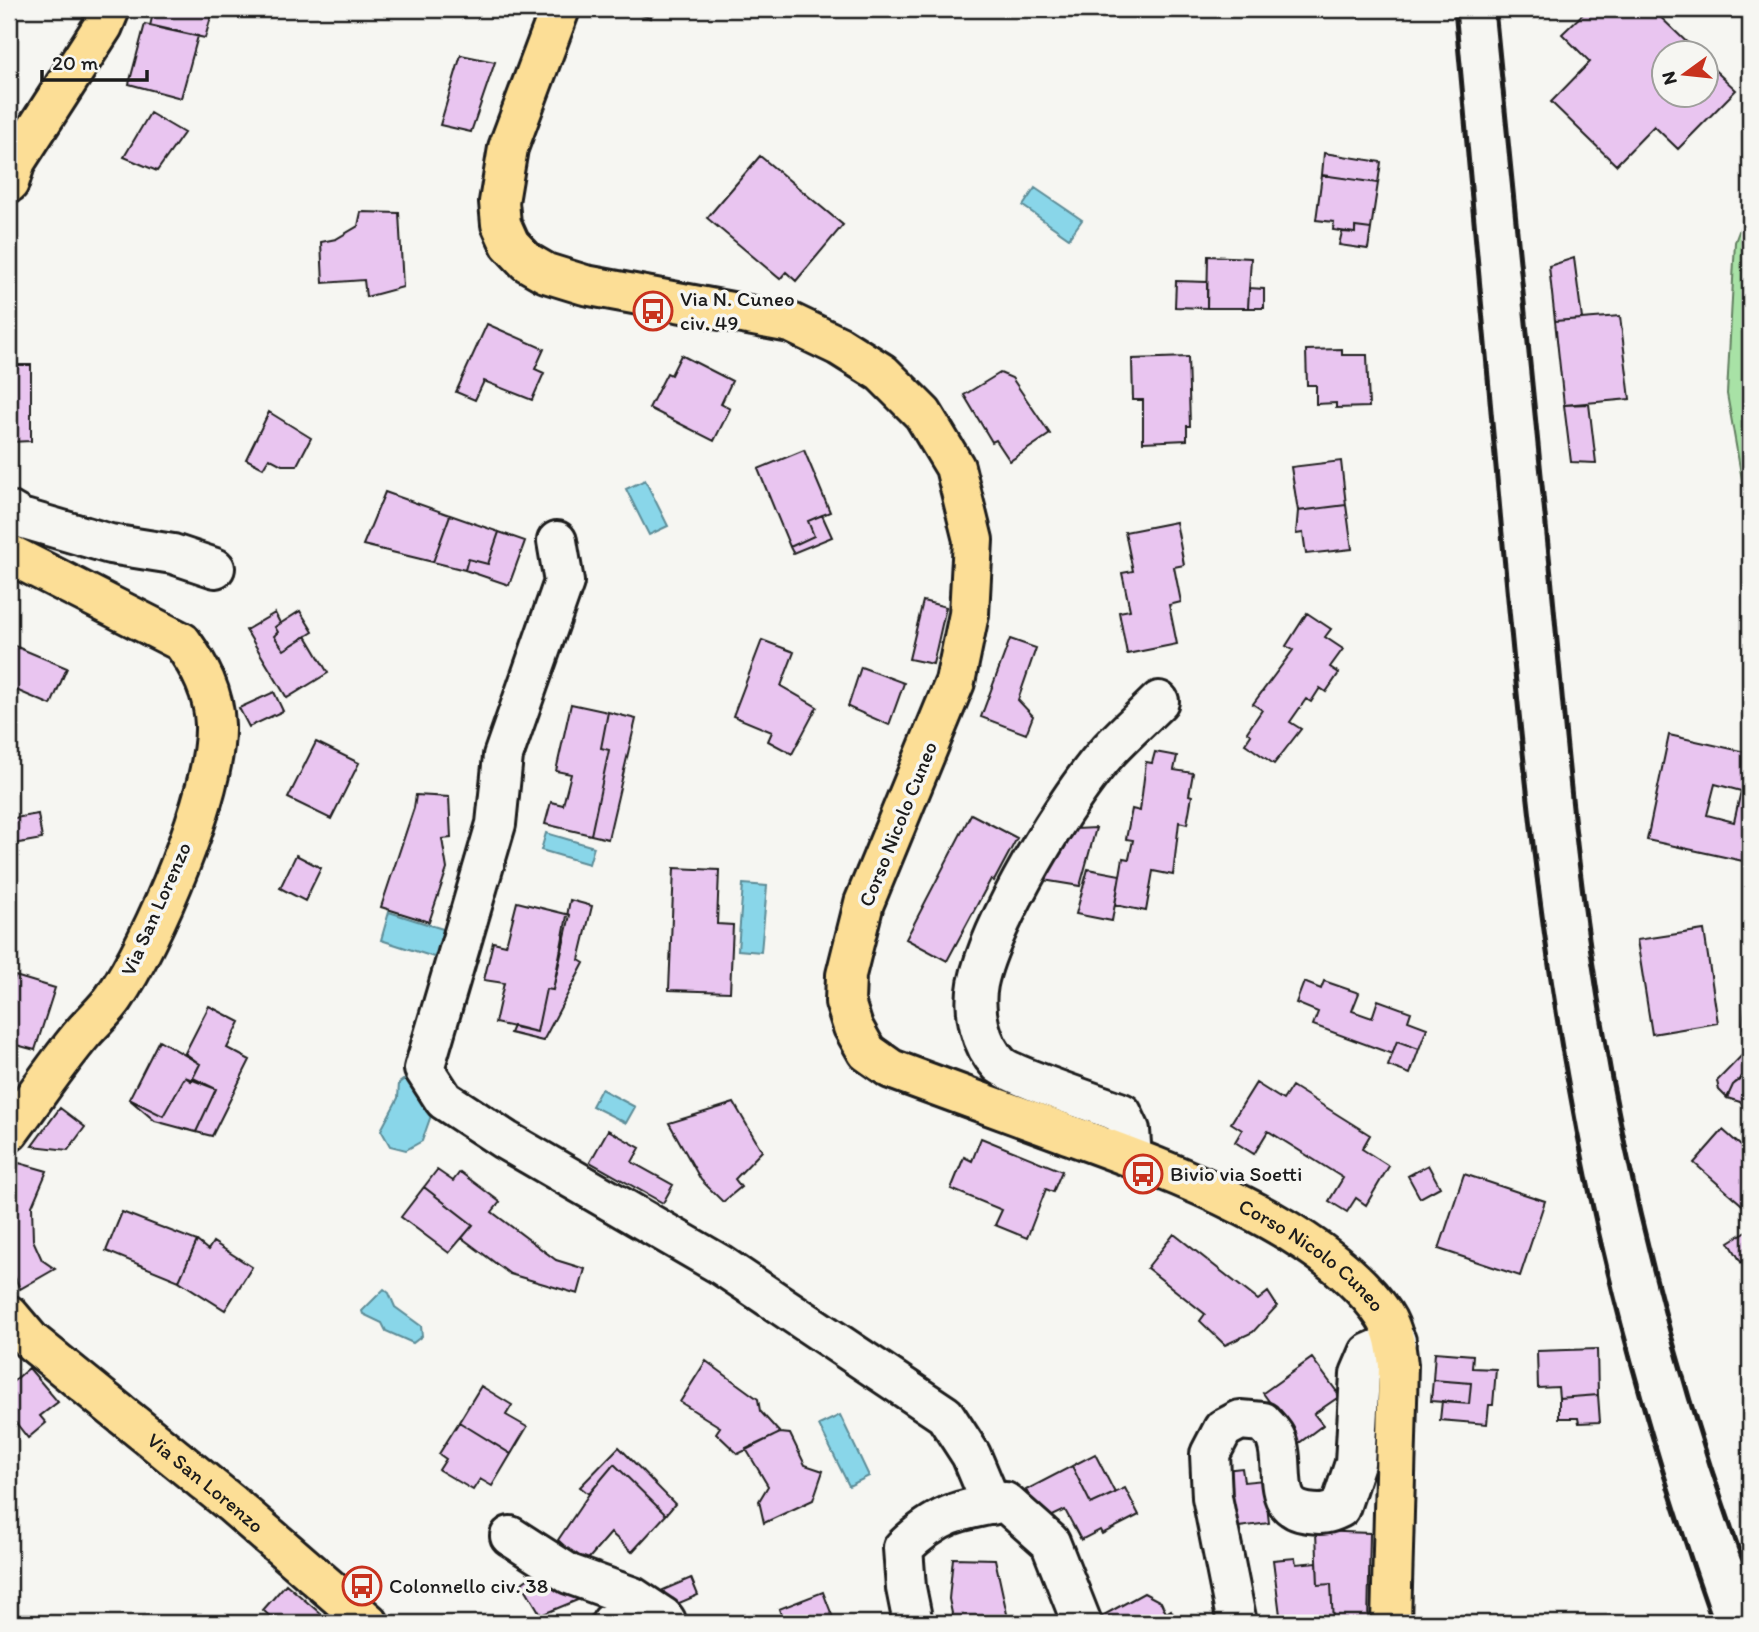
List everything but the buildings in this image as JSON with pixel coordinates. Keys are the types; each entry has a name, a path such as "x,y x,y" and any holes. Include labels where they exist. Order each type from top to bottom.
{"main road":[{"path":"9,183 16,161 103,26 110,9"},
{"name":"Corso Nicolo Cuneo","path":"560,9 508,148 499,202 501,224 510,244 527,262 546,274 585,285 791,323 839,346 882,373 923,414 955,467 973,540 969,614 955,682 864,903 846,975 845,1002 853,1027 867,1052 891,1069 1132,1157 1272,1220 1350,1275 1385,1316 1395,1341 1398,1397 1391,1623"},
{"name":"Via San Lorenzo","path":"9,554 182,642 199,665 210,693 215,723 214,757 182,861 153,925 114,999 82,1034 9,1132"},
{"name":"Via San Lorenzo","path":"16,1333 232,1504 369,1623"}],"street":[{"path":"9,510 21,519 110,544 173,554 215,568"},
{"path":"557,541 564,582 503,756 495,824 424,1069 444,1100 505,1140 721,1265 944,1415 971,1455 992,1504"},
{"path":"1132,1157 1130,1130 1122,1114 1001,1067 987,1050 977,1018 978,986 989,946 1029,870 1065,812 1108,751 1159,701"},
{"path":"1237,1623 1212,1497 1210,1454 1223,1429 1240,1420 1263,1422 1276,1437 1281,1461 1281,1491 1290,1507 1304,1513 1326,1515 1340,1508 1354,1463 1360,1374 1369,1353 1395,1341"},
{"path":"913,1623 906,1588 904,1548 927,1525 959,1511 1005,1502 1050,1542 1082,1623"},
{"path":"510,1536 569,1574 633,1597 665,1620"},
{"path":"611,1623 627,1616 665,1620"}],"green space":[{"path":"1750,202 1750,525 1727,394 1735,242"}],"water":[{"path":"1035,188 1082,220 1069,238 1023,206"},
{"path":"645,480 668,526 649,535 626,489"},
{"path":"546,833 594,847 589,864 541,850"},
{"path":"743,884 767,886 761,952 738,950"},
{"path":"389,912 449,931 440,959 381,940"},
{"path":"413,1080 434,1107 422,1141 406,1150 390,1146 381,1130 398,1098 399,1083"},
{"path":"601,1089 635,1107 626,1123 592,1106"},
{"path":"384,1289 389,1293 395,1307 421,1326 422,1336 413,1343 386,1331 382,1323 363,1314 362,1311"},
{"path":"840,1415 869,1476 849,1486 819,1425"}],"railway":[{"path":"1455,9 1522,741 1556,1014 1595,1219 1629,1356 1690,1557 1713,1623"},
{"path":"1495,9 1574,815 1592,959 1619,1117 1655,1274 1698,1428 1750,1580"}],"place":[{"name":"Via N. Cuneo civ. 49","path":"653,311"},
{"name":"Bivio via Soetti","path":"1143,1174"},
{"name":"Colonnello civ. 38","path":"362,1586"}]}
